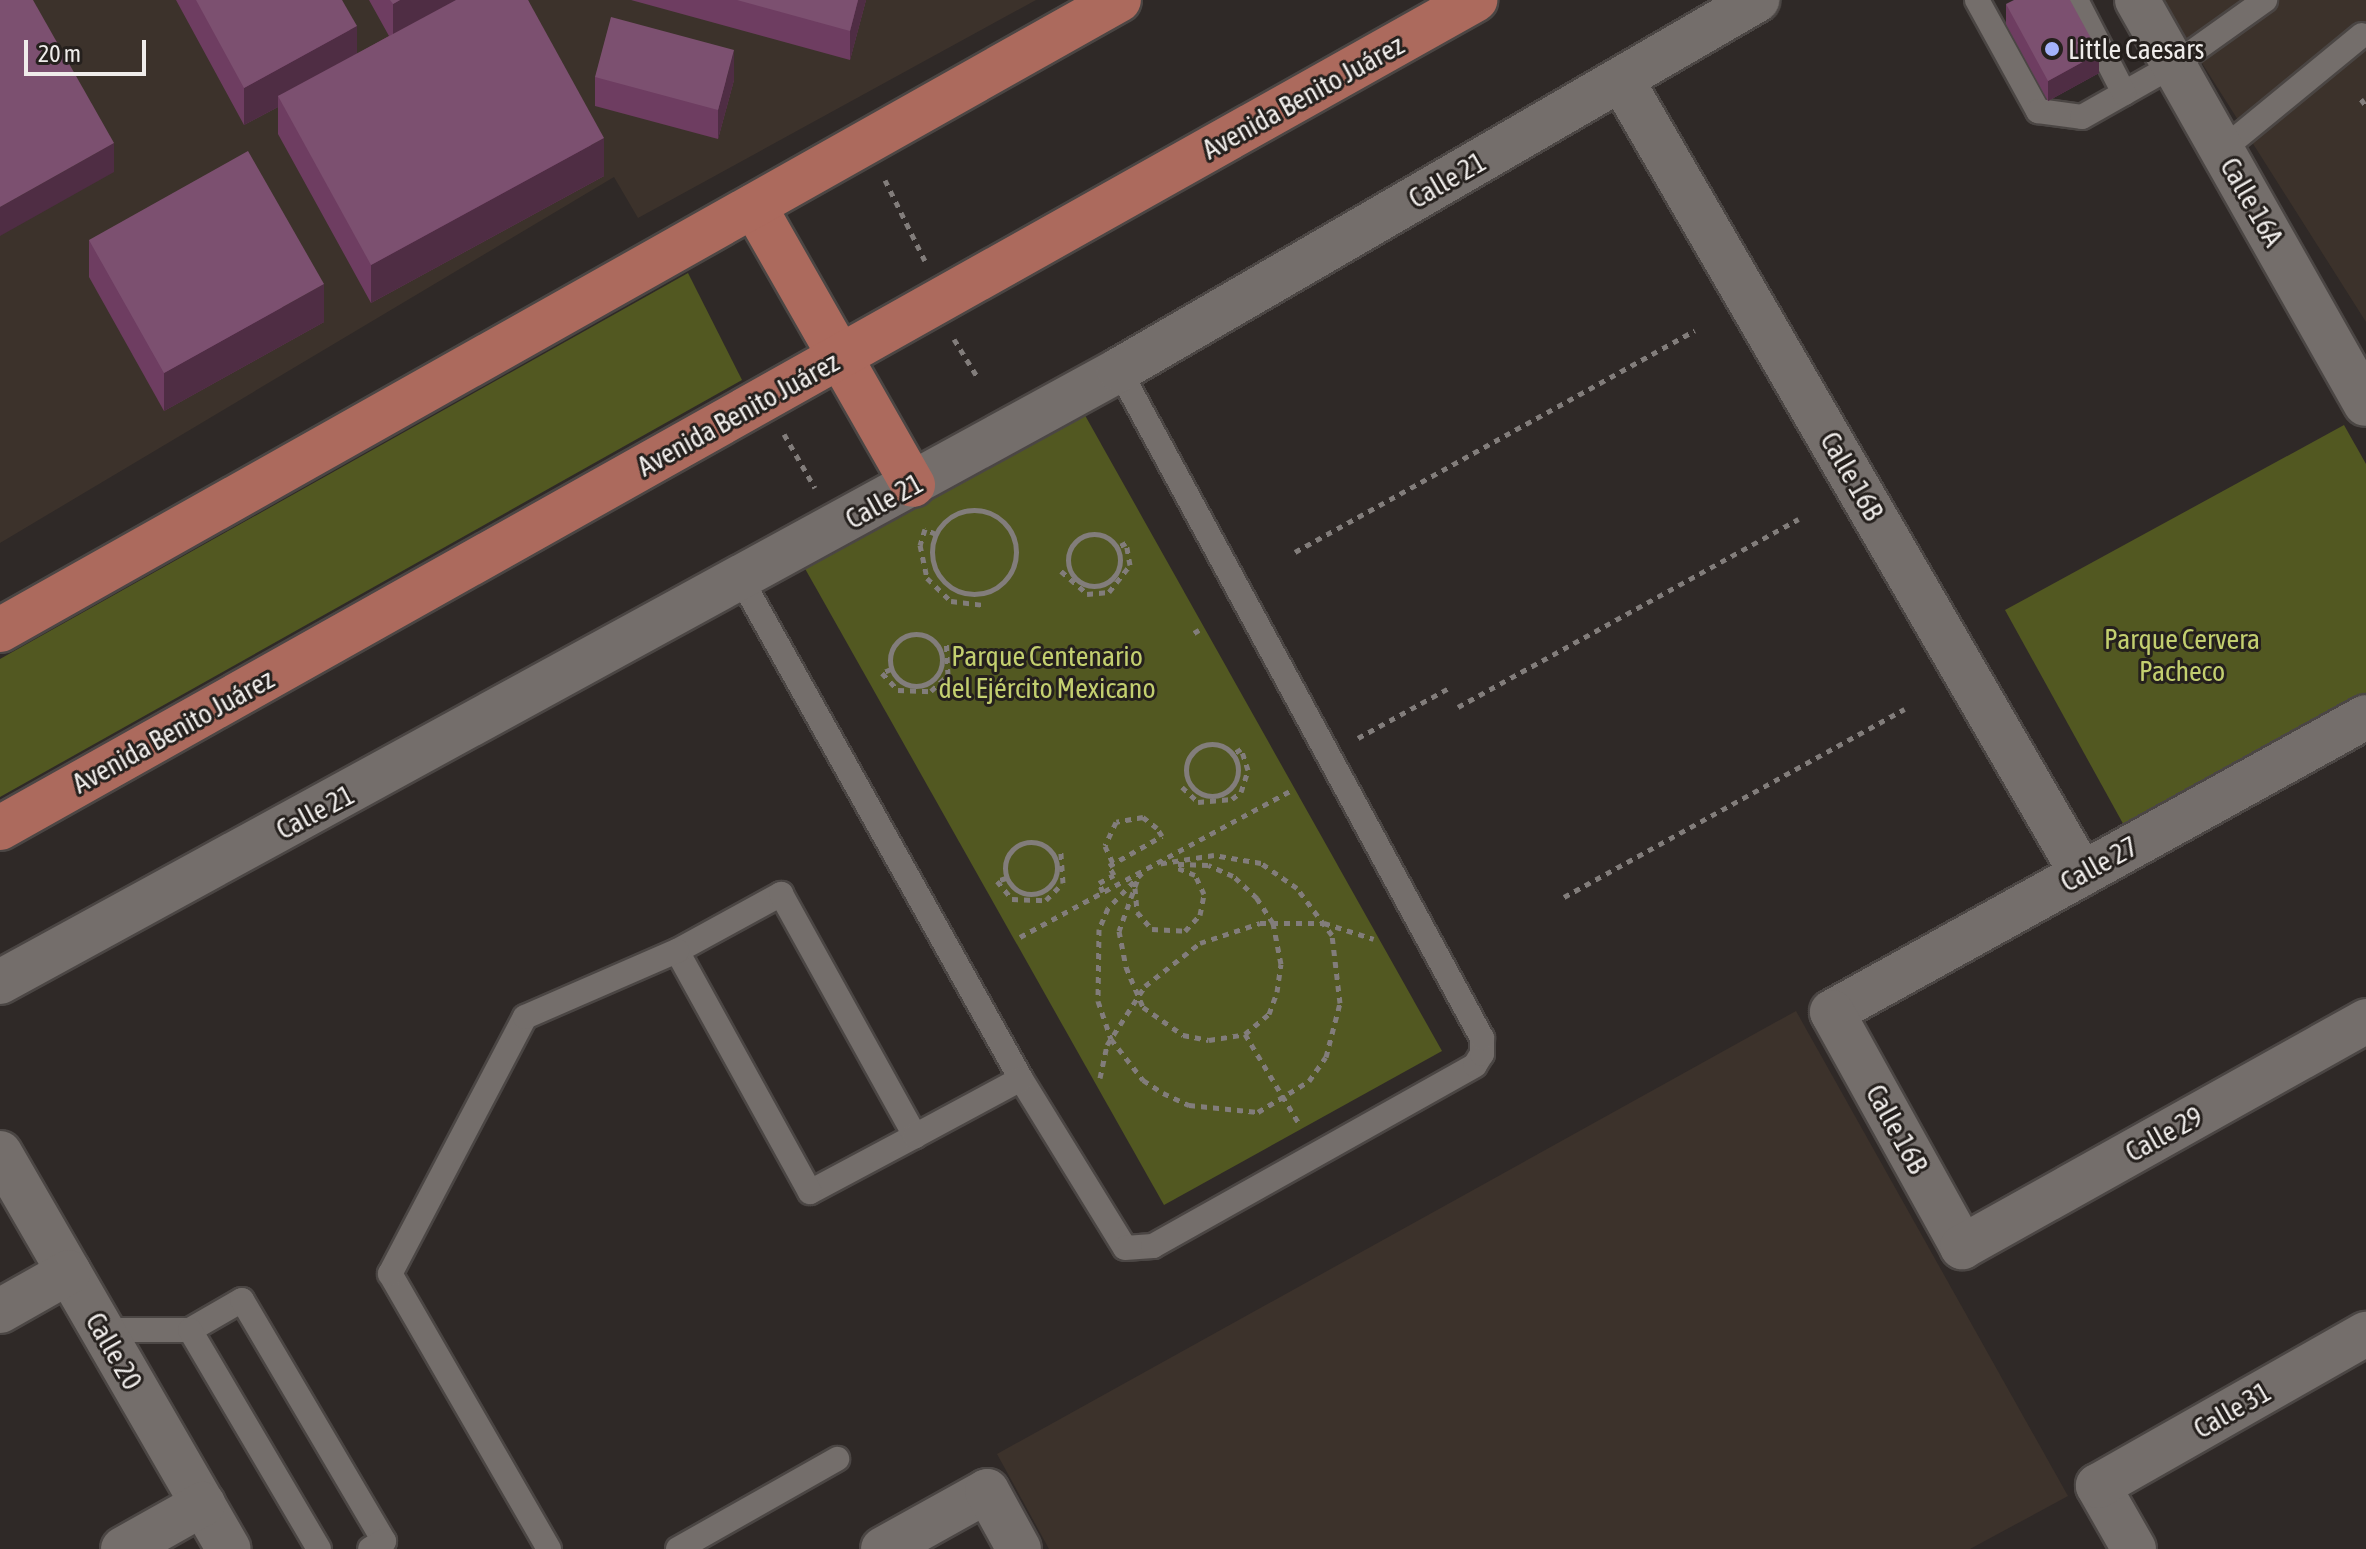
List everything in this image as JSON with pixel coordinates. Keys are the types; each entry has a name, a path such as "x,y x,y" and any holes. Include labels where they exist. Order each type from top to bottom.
{"main road":[{"path":"0,630 1119,0"},
{"name":"Avenida Benito Juárez","path":"0,828 1475,0"},
{"path":"754,206 913,485"}],"street":[{"name":"Calle 21","path":"0,982 742,581 1119,370 1757,0"},
{"name":"Calle 16A","path":"2137,0 2366,404"},
{"name":"Calle 16B","path":"1621,79 2082,874"},
{"name":"Calle 27","path":"1832,1012 2366,717"},
{"name":"Calle 16B","path":"1832,1012 1962,1247"},
{"name":"Calle 29","path":"1962,1247 2366,1021"},
{"name":"Calle 20","path":"0,1153 229,1549"},
{"path":"0,1311 69,1272"},
{"name":"Calle 31","path":"2134,1549 2098,1486 2366,1334"},
{"path":"883,1549 987,1491 1019,1549"},
{"path":"123,1549 203,1504"}],"lane":[{"path":"1977,0 2038,111 2082,117 2174,65 2265,0"},
{"path":"2076,0 2124,93"},
{"path":"2222,150 2362,35"},
{"path":"742,581 1021,1079 1125,1248 1135,1251 1153,1246 1475,1065 1482,1054 1482,1038 1119,370"},
{"path":"549,1549 390,1274 525,1017 677,951 781,894 915,1136"},
{"path":"677,951 810,1192 1021,1079"},
{"path":"102,1330 190,1330 242,1300 384,1541 370,1549"},
{"path":"190,1330 319,1549"},
{"path":"678,1549 837,1459"}],"path":[{"path":"2361,99 2366,106"},
{"path":"882,172 929,269"},
{"path":"1295,552 1695,330"},
{"path":"953,339 978,378"},
{"path":"784,433 818,493"},
{"path":"966,510 992,513 1004,522 1016,545 1013,572 1004,583 979,594 951,588 934,565 936,534 953,515 966,510"},
{"path":"1458,707 1799,519"},
{"path":"936,534 925,529 920,545 927,578 951,601 985,605"},
{"path":"1099,534 1118,547 1120,567 1111,581 1094,587 1072,575 1070,549 1082,536 1099,534"},
{"path":"1061,571 1087,594 1109,592 1130,565 1126,543 1118,547"},
{"path":"921,633 941,649 939,673 926,684 901,682 891,669 890,653 905,635 921,633"},
{"path":"891,669 882,673 898,690 931,691 951,664 946,642"},
{"path":"1358,738 1447,689"},
{"path":"1564,897 1904,709"},
{"path":"1222,745 1233,754 1239,773 1232,789 1208,797 1193,788 1186,764 1197,749 1222,745"},
{"path":"1182,787 1198,802 1232,799 1247,782 1248,770 1241,749 1233,754"},
{"path":"1020,937 1290,791"},
{"path":"1103,892 1099,883 1114,875 1109,866 1162,836 1157,828 1143,817 1116,822 1105,846 1113,863"},
{"path":"1037,842 1055,857 1057,874 1041,893 1017,892 1006,878 1004,862 1021,844 1037,842"},
{"path":"1006,878 997,881 1012,899 1046,900 1063,883 1061,851"},
{"path":"1142,873 1108,908 1099,929 1098,1001 1111,1039 1143,1080 1189,1105 1258,1112 1309,1081 1326,1057 1336,1029 1341,981 1332,935 1297,888 1261,863 1214,855 1157,864"},
{"path":"1166,864 1208,865 1233,876 1257,898 1273,923 1281,964 1277,992 1269,1014 1245,1034 1209,1040 1183,1035 1164,1025 1138,997 1119,931 1136,885 1137,912 1152,929 1185,931 1200,915 1204,894 1188,869 1174,867"},
{"path":"1100,1078 1111,1039 1138,997 1200,943 1273,923 1324,923 1374,939"},
{"path":"1245,1034 1300,1125"}],"shaded area":[{"path":"0,0 1036,0 638,218 614,177 0,543"},
{"path":"2162,0 2366,0 2366,322"},
{"path":"1796,1011 2068,1496 1970,1549 1049,1549 997,1454"}],"green space":[{"path":"688,273 742,380 0,797 0,659"},
{"name":"Parque Centenario del Ejército Mexicano","path":"1082,410 1442,1051 1164,1205 803,565"},
{"name":"Parque Cervera Pacheco","path":"2344,425 2366,464 2366,697 2126,829 2005,610"}],"building":[{"path":"0,0 33,0 114,143 0,207"},
{"path":"196,0 342,0 357,26 244,88"},
{"path":"456,0 528,0 604,138 371,265 278,96"},
{"path":"737,0 858,0 850,31"},
{"name":"Little Caesars","path":"2014,0 2070,0 2099,53 2048,81 2006,4"},
{"path":"611,17 734,50 718,110 595,77"},
{"path":"248,151 324,284 164,373 89,240"}],"place":[{"name":"Little Caesars","path":"2052,49"}]}
